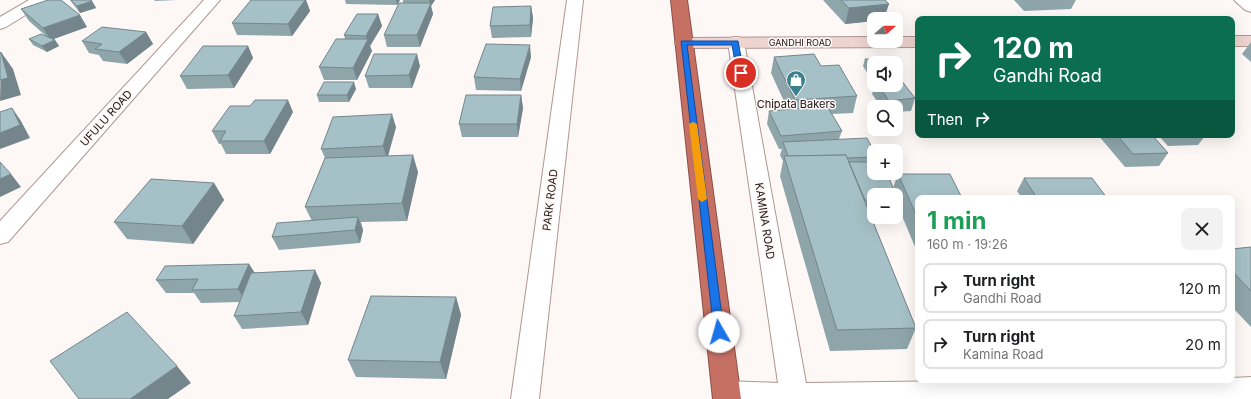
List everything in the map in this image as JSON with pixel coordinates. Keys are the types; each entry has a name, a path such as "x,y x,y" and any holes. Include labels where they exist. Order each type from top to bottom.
{"highway":[{"path":"679,0 683,43 727,396"}],"street":[{"path":"0,24 40,0"},
{"name":"UFULU ROAD","path":"0,236 212,0"},
{"name":"PARK ROAD","path":"525,399 574,0"},
{"path":"1242,0 1251,7"},
{"path":"1235,41 1251,41"},
{"name":"KAMINA ROAD","path":"736,42 795,398"},
{"name":"GANDHI ROAD","path":"683,43 915,42"},
{"path":"727,396 795,398 1251,390"}],"building":[{"path":"48,0 61,0 80,15 43,28 21,9"},
{"path":"71,0 91,0 92,1 77,6"},
{"path":"251,0 305,0 288,24 232,23"},
{"path":"841,0 885,0 889,4 849,8"},
{"path":"399,3 431,3 417,35 384,35"},
{"path":"531,6 530,25 490,26 493,7"},
{"path":"357,14 378,14 366,36 344,35"},
{"path":"102,27 146,32 119,52 95,49 102,44 82,41"},
{"path":"41,34 55,40 42,46 29,39"},
{"path":"336,39 368,39 353,68 319,67"},
{"path":"486,44 530,45 520,79 474,77"},
{"path":"203,46 248,46 228,75 180,76"},
{"path":"1,52 8,78 0,80 0,53"},
{"path":"374,54 417,54 409,75 365,76"},
{"path":"814,54 821,66 839,65 857,96 795,100 774,57"},
{"path":"324,82 354,82 347,95 317,95"},
{"path":"903,83 915,98 898,100 888,100 883,92 903,92"},
{"path":"466,95 521,95 517,124 459,124"},
{"path":"255,100 288,100 264,141 220,141 226,131 212,131 230,106 250,106"},
{"path":"827,106 842,131 781,136 769,111"},
{"path":"12,108 20,125 0,133 0,112"},
{"path":"392,114 383,146 321,149 333,117"},
{"path":"867,138 870,144 867,144 867,157 847,158 846,155 788,156 783,142"},
{"path":"1120,138 1155,138 1168,153 1133,154"},
{"path":"413,155 402,203 305,207 325,158"},
{"path":"846,155 867,207 867,224 874,224 915,326 915,328 837,330 784,156"},
{"path":"0,162 11,174 0,179"},
{"path":"849,162 867,162 867,180 890,180 893,188 867,188 867,200 865,200"},
{"path":"903,174 950,174 960,195 915,195 915,212 901,180 903,180"},
{"path":"1024,178 1092,178 1105,195 1035,195"},
{"path":"151,179 214,183 182,226 114,222"},
{"path":"358,217 355,230 272,237 277,223"},
{"path":"1251,247 1251,291 1235,274 1235,249"},
{"path":"249,264 238,289 192,290 198,279 156,280 165,266"},
{"path":"315,270 301,312 234,316 251,273"},
{"path":"371,296 456,297 440,362 348,360"},
{"path":"127,312 177,366 130,399 79,399 50,361"}],"slow traffic":[{"path":"693,124 702,199"}],"place":[{"name":"Chipata Bakers","path":"796,97"}],"route":[{"path":"719,332 683,43 736,42 741,73"}]}
